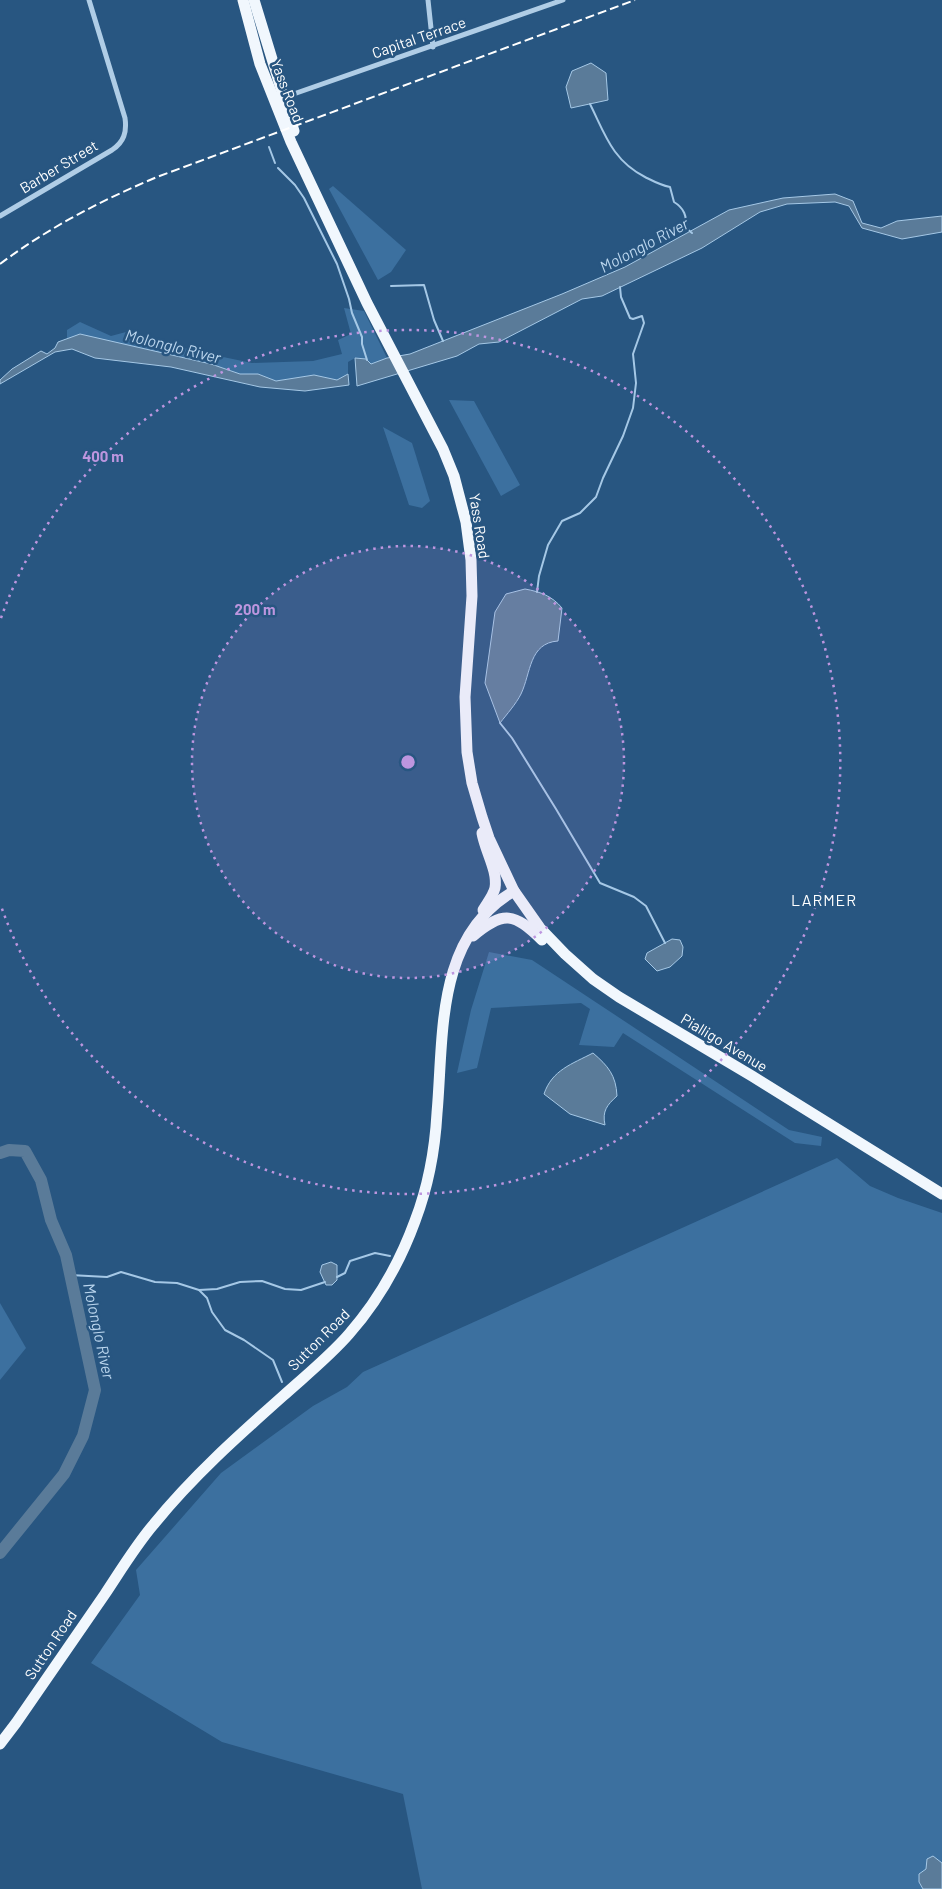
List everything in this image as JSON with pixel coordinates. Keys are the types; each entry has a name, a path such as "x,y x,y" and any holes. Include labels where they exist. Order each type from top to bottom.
{"main road":[{"name":"Yass Road","path":"242,0 260,64 291,142 367,303 443,449 454,476 466,522 471,560 472,596 464,723 472,783 489,838 514,890"},
{"name":"Yass Road","path":"254,0 283,98 314,190"},
{"path":"272,93 283,98"},
{"path":"476,925 494,889 495,878 484,844 479,808"},
{"name":"Sutton Road","path":"0,1744 153,1524 214,1458 330,1354 365,1314 392,1271 416,1220 430,1170 437,1116 446,1003 453,967 463,944 476,925 500,900 514,890"},
{"name":"Pialligo Avenue","path":"514,890 540,928 565,954 619,997 942,1194"},
{"path":"463,944 494,920 503,918 519,920 526,924 555,953 587,973"}],"street":[{"name":"Barber Street","path":"0,216 112,150 120,143 125,134 125,118 89,0"},
{"path":"428,0 433,46"},
{"name":"Capital Terrace","path":"283,98 563,0"}],"shaded area":[{"path":"591,63 606,73 608,100 571,108 566,87 572,71"},
{"path":"333,186 406,250 391,272 378,280 329,189"},
{"name":"Molonglo River","path":"835,194 853,201 862,223 881,228 897,221 942,216 942,232 902,239 862,228 849,206 835,202 787,204 760,212 702,248 602,296 582,299 499,342 479,344 457,356 357,386 355,358 366,359 371,364 387,358 410,354 562,294 625,267 729,210 783,198"},
{"path":"344,308 364,311 387,358 371,364 366,359 355,358 348,362 348,374 337,380 314,375 276,381 258,374 240,374 211,364 67,339 67,330 80,322 111,336 126,332 199,352 252,363 313,361 342,354 338,340 351,334"},
{"name":"Molonglo River","path":"80,334 211,364 240,374 258,374 276,381 314,375 337,380 348,374 349,385 305,391 260,387 171,367 95,358 72,349 55,352 0,384 0,380 12,369 41,351 47,354 55,348 58,342"},
{"path":"449,400 474,401 520,485 501,496"},
{"path":"383,427 412,443 430,501 422,508 409,505"},
{"path":"525,589 546,595 562,608 558,641 548,643 536,653 521,694 500,723 485,683 495,612 506,594"},
{"path":"672,939 680,940 683,947 682,956 670,967 657,971 645,959 647,953"},
{"path":"489,952 532,960 789,1130 822,1137 821,1146 795,1143 623,1033 614,1047 579,1045 590,1009 581,1003 491,1008 477,1068 457,1073 471,1010"},
{"path":"593,1053 603,1062 615,1082 617,1096 608,1105 605,1112 605,1125 570,1114 544,1094 557,1073 570,1064"},
{"path":"837,1158 870,1186 942,1213 942,1889 422,1889 403,1794 222,1742 91,1663 140,1595 136,1570 221,1473 313,1406 347,1387 363,1372"},
{"path":"331,1262 337,1265 337,1280 332,1285 326,1285 320,1272 322,1265"},
{"path":"0,1303 26,1348 0,1380"},
{"path":"933,1856 942,1863 942,1889 923,1889 919,1882 919,1874 926,1869 927,1859"}],"waterway":[{"path":"590,104 605,136 625,163 645,177 670,187 674,202 684,213 686,228 692,233"},
{"path":"269,147 275,163"},
{"path":"278,168 295,185 304,198 337,264 352,313 362,337 367,360"},
{"path":"391,286 424,285 434,320 443,341"},
{"path":"537,592 539,576 548,545 562,521 580,513 596,497 623,436 633,408 636,383 633,354 644,323 642,316 630,318 621,297 620,287"},
{"path":"500,723 512,738 600,883 634,897 646,906 665,943"},
{"name":"Molonglo River","path":"0,1153 9,1150 25,1151 41,1180 51,1220 66,1255 95,1390 83,1436 64,1474 0,1553"},
{"path":"337,1277 345,1273 350,1261 375,1253 390,1256"},
{"path":"70,1275 107,1277 121,1272 155,1282 177,1283 199,1290 217,1289 240,1282 262,1281 285,1289 301,1290 325,1282"},
{"path":"199,1290 207,1298 212,1312 225,1330 244,1340 273,1360 282,1382"}],"railway":[{"path":"0,264 56,227 116,195 157,177 635,0"}],"district":[{"name":"LARMER","path":"824,900"}]}
